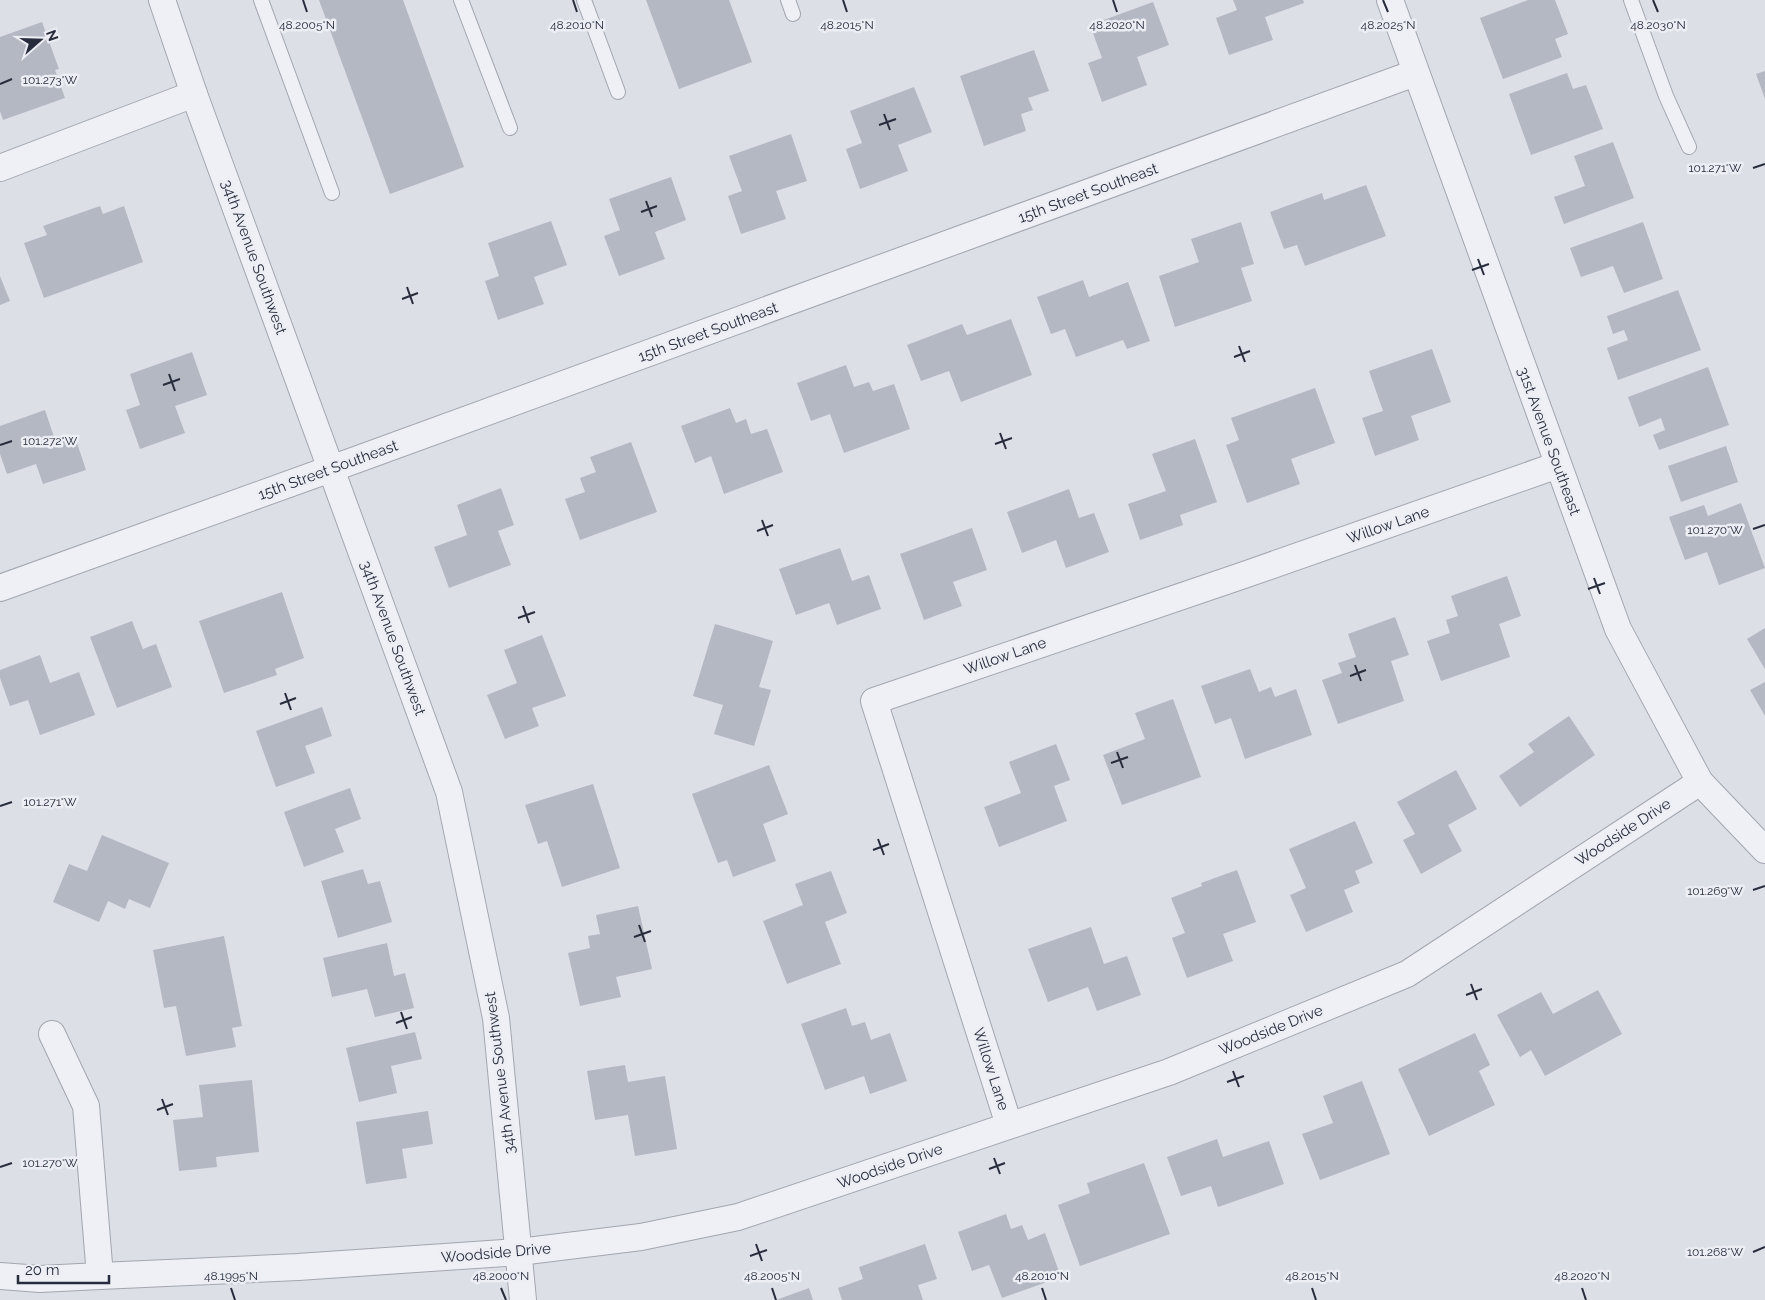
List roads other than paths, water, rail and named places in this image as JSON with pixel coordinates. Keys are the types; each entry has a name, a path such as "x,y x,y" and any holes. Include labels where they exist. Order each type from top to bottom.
{"street":[{"name":"34th Avenue Southwest","path":"162,0 194,94 450,792 496,1018 523,1300"},
{"name":"31st Avenue Southeast","path":"1390,0 1618,630 1700,782 1765,850"},
{"name":"15th Street Southeast","path":"0,588 1415,73"},
{"path":"0,168 194,94"},
{"name":"Willow Lane","path":"1010,1126 874,701 1558,465"},
{"name":"Woodside Drive","path":"0,1276 40,1278 298,1267 519,1252 641,1237 738,1217 1169,1072 1407,974 1700,782"},
{"path":"52,1034 86,1106 100,1276"}],"lane":[{"path":"261,0 332,193"},
{"path":"461,0 510,128"},
{"path":"584,0 618,92"},
{"path":"788,0 793,14"},
{"path":"1631,0 1666,96 1689,147"}]}
